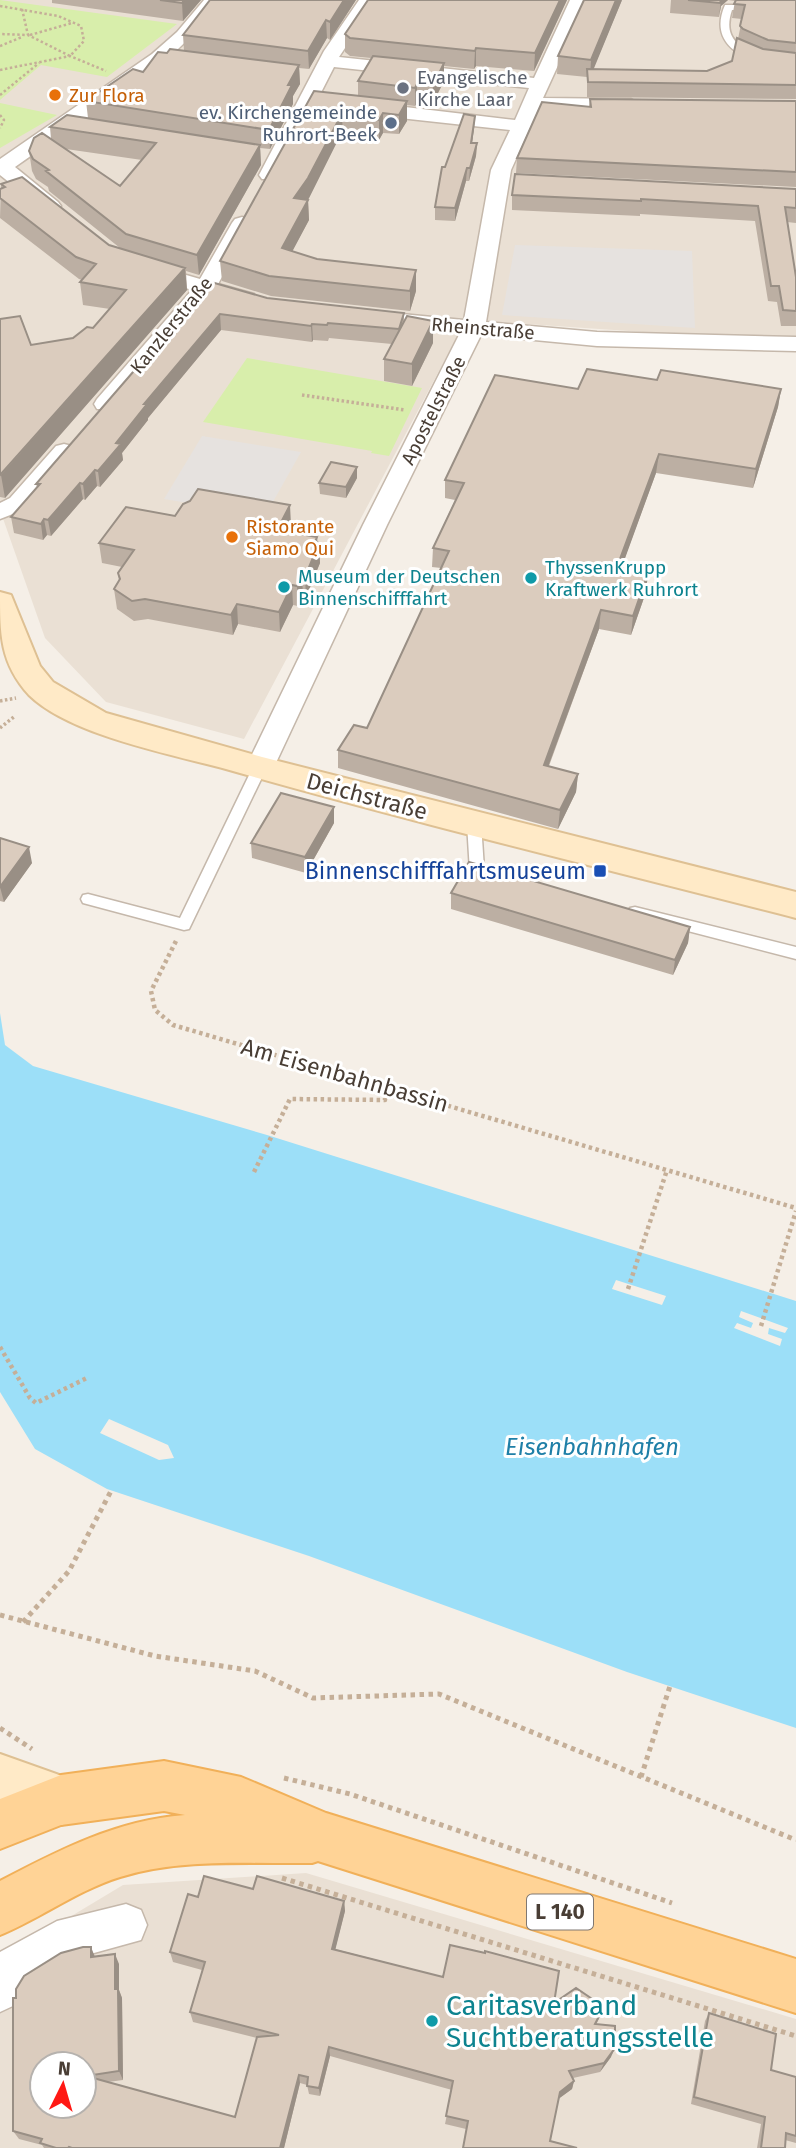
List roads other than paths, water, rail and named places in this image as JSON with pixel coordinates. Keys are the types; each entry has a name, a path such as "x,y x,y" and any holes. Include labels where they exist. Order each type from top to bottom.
{"main road":[{"name":"L 140","path":"0,1824 61,1800 164,1786 241,1802 324,1838 796,1986"},
{"name":"L 140","path":"0,1909 83,1867 134,1847 210,1840 324,1838"}],"street":[{"path":"67,218 2,166 65,125 158,58 183,36 213,0"},
{"name":"Kanzlerstraße","path":"0,512 19,503 205,288 277,159 306,102 312,78 328,61 369,0"},
{"name":"Apostelstraße","path":"260,767 474,327 498,180 579,0"},
{"path":"158,58 185,62"},
{"path":"328,61 540,84"},
{"path":"306,102 521,126"},
{"path":"531,104 648,106"},
{"path":"65,125 92,130"},
{"path":"251,155 277,159"},
{"path":"498,180 525,181"},
{"path":"120,261 268,305"},
{"name":"Rheinstraße","path":"375,318 597,339 796,344"},
{"name":"Deichstraße","path":"0,602 10,635 26,670 42,689 94,721 260,767 796,905"},
{"path":"0,1779 61,1800"},
{"path":"0,1990 12,1969 57,1942 126,1926"}],"lane":[{"path":"765,60 743,52 724,36 722,24 728,7 796,8"},
{"path":"88,899 184,925 260,767"},
{"path":"474,823 477,872 503,879"},
{"path":"623,909 796,953"}],"water":[{"name":"Eisenbahnhafen","path":"0,1013 5,1045 33,1066 267,1135 796,1301 796,1728 627,1672 309,1556 107,1489 35,1449 0,1392"}],"place":[{"name":"Evangelische Kirche Laar","path":"403,88"},
{"name":"Zur Flora","path":"55,95"},
{"name":"ev. Kirchengemeinde Ruhrort-Beek","path":"391,123"},
{"name":"Ristorante Siamo Qui","path":"232,537"},
{"name":"ThyssenKrupp Kraftwerk Ruhrort","path":"531,578"},
{"name":"Museum der Deutschen Binnenschifffahrt","path":"284,587"},
{"name":"Binnenschifffahrtsmuseum","path":"600,871"},
{"name":"Caritasverband Suchtberatungsstelle","path":"432,2021"}]}
